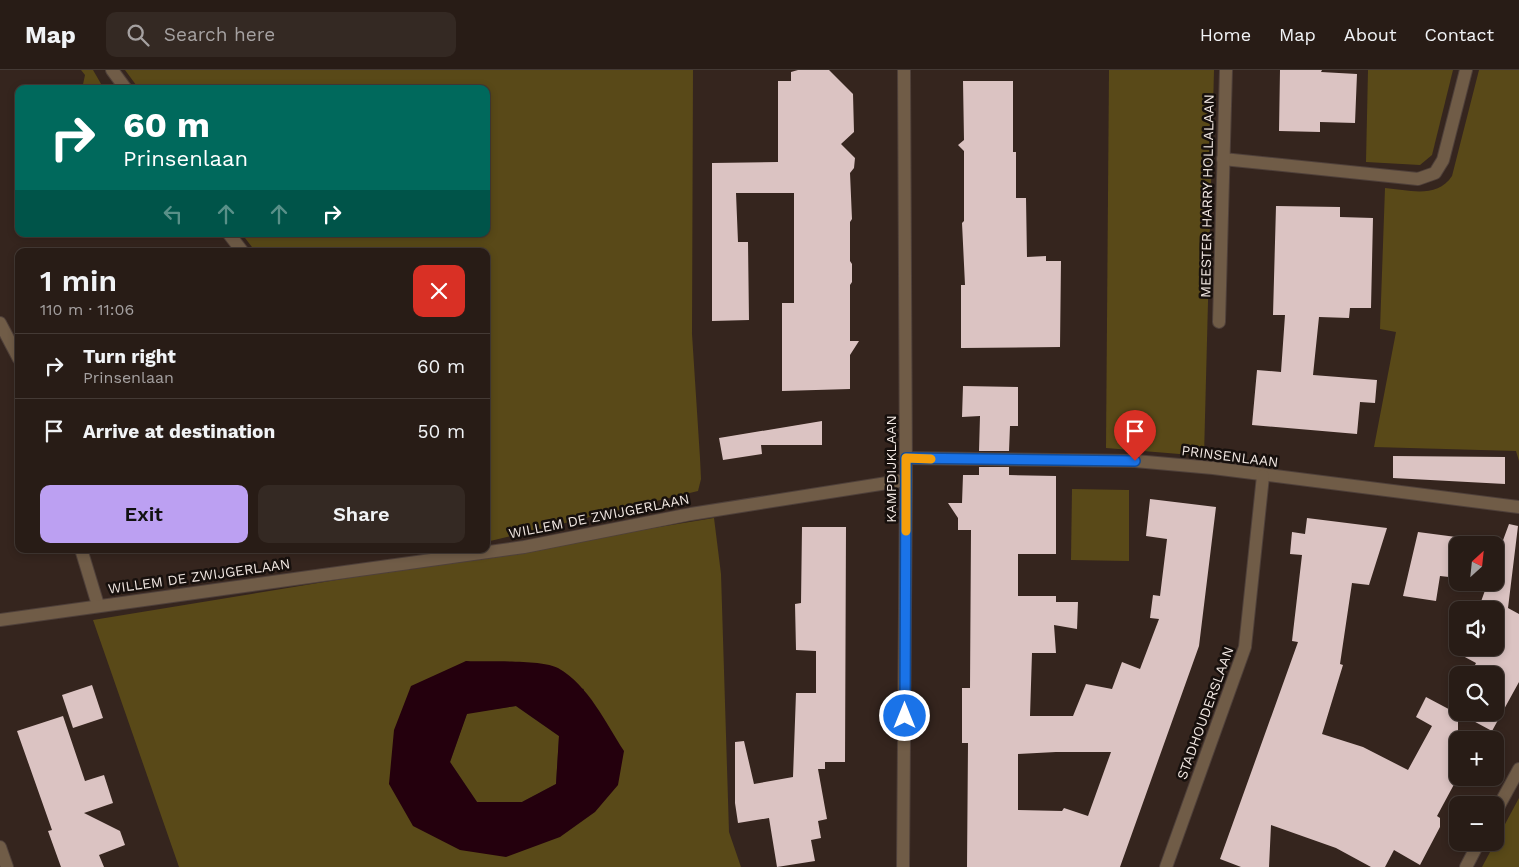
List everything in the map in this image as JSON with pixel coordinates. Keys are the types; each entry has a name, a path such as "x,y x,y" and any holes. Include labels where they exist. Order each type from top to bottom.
{"street":[{"path":"112,70 123,85"},
{"name":"KAMPDIJKLAAN","path":"904,70 906,458 904,867"},
{"name":"MEESTER HARRY HOLLALAAN","path":"1219,322 1226,70"},
{"path":"1223,159 1418,179 1435,174 1443,160 1466,70"},
{"path":"231,237 240,248"},
{"path":"0,323 15,351"},
{"name":"PRINSENLAAN","path":"906,458 1135,461 1213,468 1263,476 1519,507"},
{"name":"STADHOUDERSLAAN","path":"1166,867 1245,647 1263,476"},
{"name":"WILLEM DE ZWIJGERLAAN","path":"490,552 524,547 691,514 906,480"},
{"path":"82,553 98,605"},
{"name":"WILLEM DE ZWIJGERLAAN","path":"0,620 480,553"},
{"path":"1504,796 1519,769"},
{"path":"0,847 7,867"},
{"path":"1466,867 1474,851"}],"shaded area":[{"path":"81,70 93,70 102,85 83,85 85,75"},
{"path":"125,70 693,70 692,334 701,479 698,491 490,541 490,248 253,248 244,237 490,237 490,85 136,85"},
{"path":"1109,70 1214,70 1204,456 1106,448"},
{"path":"1368,70 1453,70 1432,155 1420,165 1366,162"},
{"path":"1479,70 1519,70 1519,461 1516,451 1374,447 1396,332 1380,329 1385,188 1413,191 1431,190 1439,188 1452,176"},
{"path":"1072,489 1129,490 1129,561 1071,560"},
{"path":"714,518 721,574 729,832 741,867 179,867 93,620","holes":["466,661 584,689 560,837 389,784"]},
{"path":"466,661 527,662 558,668 579,684 596,705 624,751 618,785 595,812 560,837 506,857 460,850 413,826 389,784 394,730 411,686","holes":["516,706 559,736 556,784 522,802 477,802 450,762 467,714"]},
{"path":"516,706 559,736 556,784 522,802 477,802 450,762 467,713"},
{"path":"1519,798 1519,867 1482,867 1491,851 1504,851 1504,826"}],"building":[{"path":"798,70 829,70 853,94 854,132 841,144 855,158 854,168 850,173 852,219 850,222 850,261 852,264 852,282 850,285 850,341 859,341 850,355 850,389 782,391 782,303 794,303 794,193 736,193 738,242 748,242 749,320 712,321 712,163 778,162 778,81 791,81 791,72"},
{"path":"1280,70 1322,70 1321,72 1357,74 1355,123 1320,122 1320,132 1279,131"},
{"path":"963,81 1013,81 1013,152 1016,152 1016,198 1026,198 1027,257 1046,256 1046,261 1061,261 1060,347 961,348 961,285 965,285 962,223 964,221 964,151 958,145 964,140"},
{"path":"1276,206 1340,207 1340,217 1373,218 1371,308 1350,308 1349,318 1319,317 1313,375 1377,380 1375,403 1360,402 1357,434 1252,425 1257,370 1281,372 1285,315 1273,315"},
{"path":"963,386 1018,387 1018,426 1010,426 1009,451 979,451 980,416 962,417"},
{"path":"822,421 822,445 761,445 762,454 723,460 719,438"},
{"path":"1393,456 1505,457 1505,484 1393,478"},
{"path":"979,467 1009,467 1009,475 1056,476 1056,554 1018,554 1018,596 1056,596 1056,602 1078,602 1077,629 1054,625 1056,653 1032,653 1030,716 1073,716 1086,684 1112,689 1122,662 1140,669 1159,619 1150,618 1153,595 1160,596 1167,539 1146,536 1150,499 1216,507 1199,646 1120,867 967,867 968,743 962,743 962,688 970,688 971,530 958,530 958,518 948,503 962,503 963,475 979,475","holes":["1111,752 1088,816 1064,808 1062,811 1018,810 1018,754"]},
{"path":"1307,518 1387,528 1369,585 1352,583 1340,664 1343,665 1322,734 1363,747 1408,770 1432,726 1416,717 1426,697 1449,709 1449,721 1458,721 1458,731 1449,731 1449,786 1453,786 1437,816 1440,818 1440,827 1420,865 1394,850 1385,867 1371,867 1336,848 1271,825 1269,867 1241,867 1220,859 1298,642 1292,641 1302,555 1290,554 1292,532 1305,534"},
{"path":"1509,524 1518,526 1508,608 1519,614 1519,682 1504,709 1504,666 1474,666 1476,663 1463,656 1504,656 1504,601 1481,601 1485,591 1504,591 1504,538"},
{"path":"802,527 846,527 845,762 825,762 825,769 818,769 827,819 818,821 821,838 811,840 815,861 777,867 769,818 738,823 735,803 735,742 744,741 754,784 793,777 796,693 816,693 816,651 796,650 795,604 801,603"},
{"path":"1418,532 1449,536 1449,577 1440,576 1436,601 1403,596"},
{"path":"92,685 103,718 73,728 62,695"},
{"path":"63,716 85,781 104,775 113,803 84,813 120,831 125,845 99,855 104,867 61,867 48,831 52,830 17,731"},
{"path":"1473,721 1498,721 1492,731"}],"slow traffic":[{"path":"906,531 906,458 931,459"}],"route":[{"path":"905,716 906,458 1135,461"}]}
